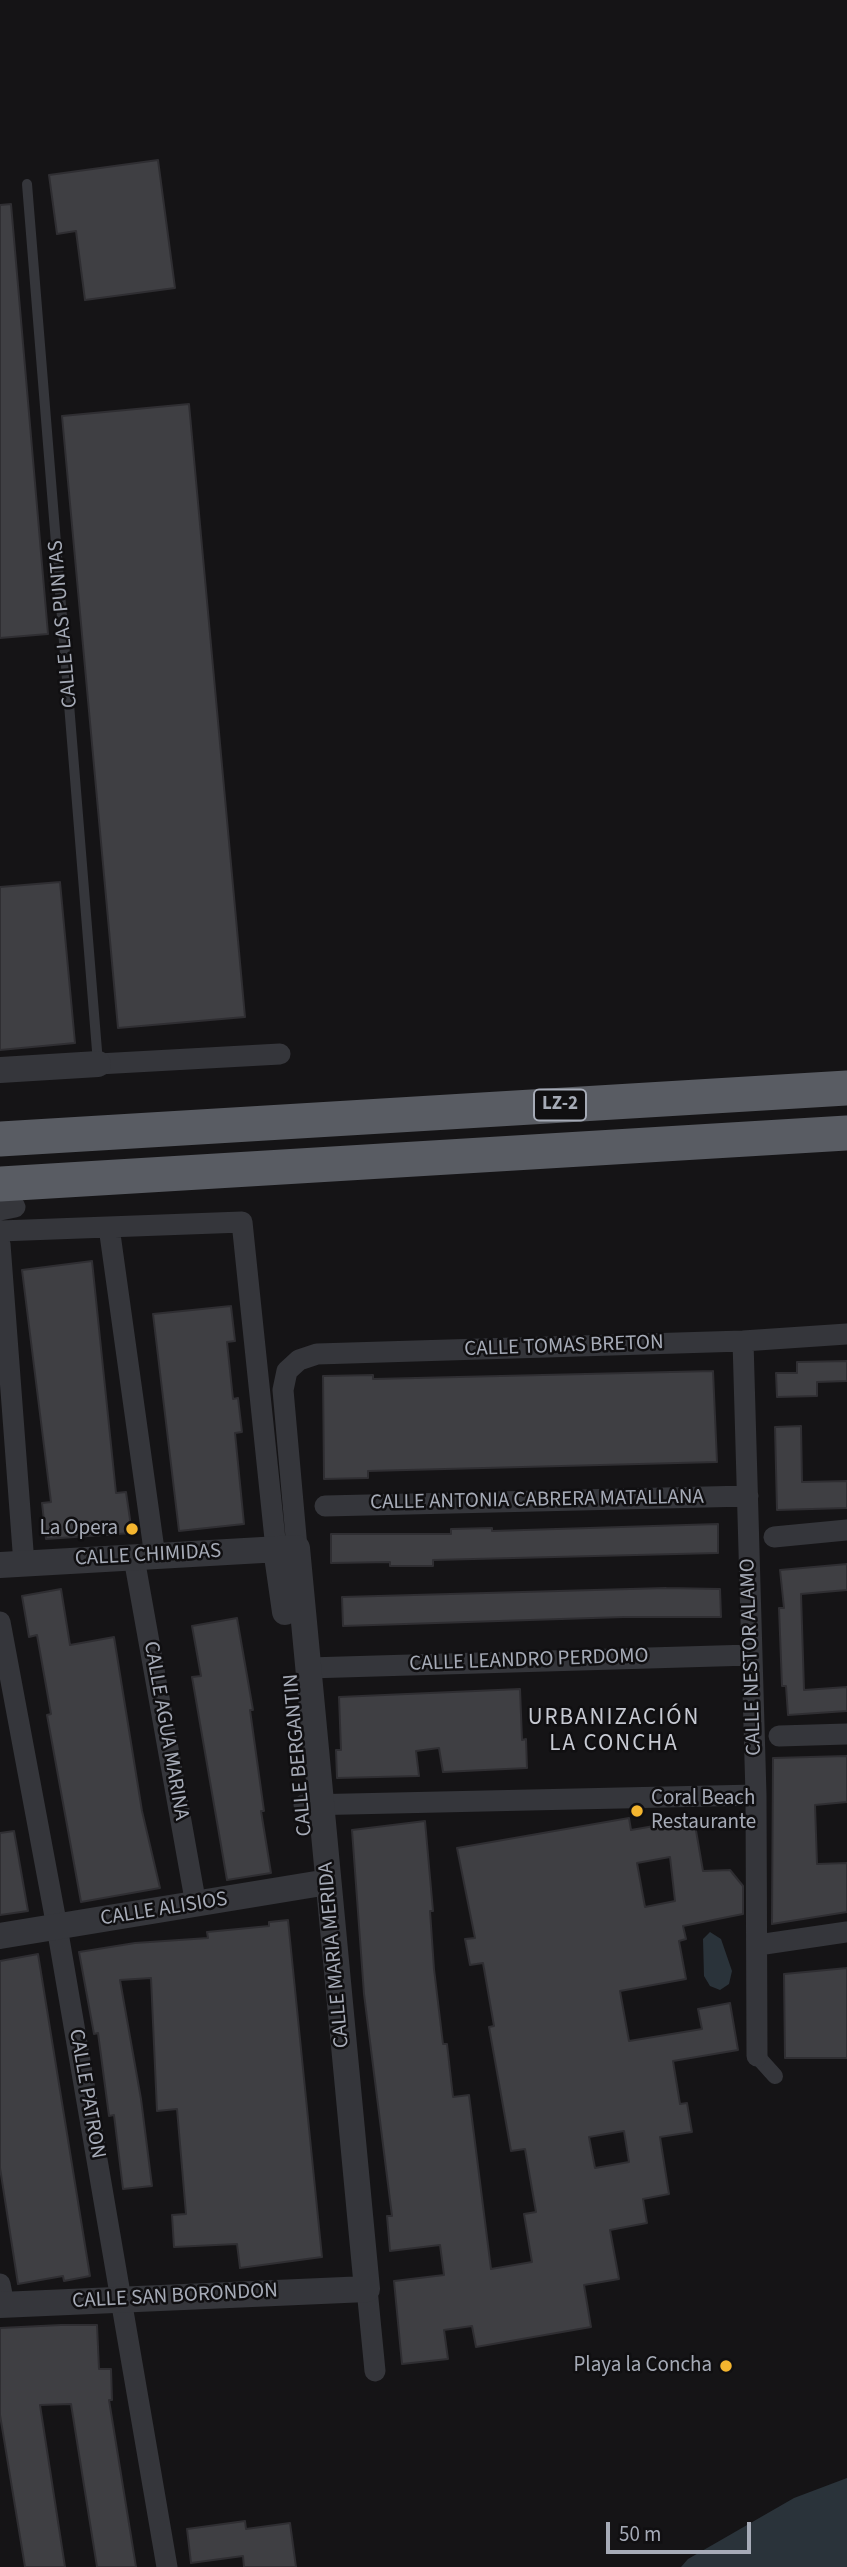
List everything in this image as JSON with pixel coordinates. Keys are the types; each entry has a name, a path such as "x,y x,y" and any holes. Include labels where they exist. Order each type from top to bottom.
{"highway":[{"name":"LZ-2","path":"0,1139 847,1088"},
{"name":"LZ-2","path":"3,1208 162,1198 276,1185 355,1165 847,1133"}],"street":[{"path":"0,1070 280,1054"},
{"path":"3,1208 109,1227"},
{"name":"CALLE BERGANTIN","path":"109,1227 242,1222 286,1548 358,2289"},
{"name":"CALLE AGUA MARINA","path":"109,1227 145,1557 196,1905"},
{"path":"0,1244 12,1564"},
{"name":"CALLE TOMAS BRETON","path":"289,1462 283,1390 287,1371 299,1360 317,1354 743,1341 847,1334"},
{"name":"CALLE NESTOR ALAMO","path":"743,1341 756,1795 757,2056"},
{"path":"289,1462 286,1548 308,1668 312,1804 756,1795"},
{"path":"286,1548 325,1506 297,1480 289,1462"},
{"name":"CALLE ANTONIA CABRERA MATALLANA","path":"325,1506 748,1496"},
{"path":"774,1537 847,1530"},
{"name":"CALLE CHIMIDAS","path":"12,1564 286,1548"},
{"name":"CALLE PATRON","path":"0,1622 57,1927 167,2567"},
{"name":"CALLE LEANDRO PERDOMO","path":"308,1668 751,1655"},
{"path":"779,1736 847,1734"},
{"name":"CALLE ALISIOS","path":"0,1936 319,1883"},
{"path":"758,1945 847,1931"},
{"path":"757,2056 775,2076"},
{"path":"358,2289 375,2371"},
{"name":"CALLE SAN BORONDON","path":"1,2298 121,2300 358,2289"}],"lane":[{"name":"CALLE LAS PUNTAS","path":"27,184 98,1064"}],"shaded area":[{"path":"710,1932 721,1939 732,1971 729,1984 720,1990 710,1986 704,1976 703,1939"},
{"path":"847,2478 847,2567 681,2567 688,2559 794,2498"}],"building":[{"path":"158,160 175,288 85,300 76,231 57,234 49,175"},
{"path":"11,204 48,634 0,638 0,205"},
{"path":"189,404 245,1017 118,1028 62,416"},
{"path":"60,882 75,1043 0,1050 0,887"},
{"path":"92,1261 116,1493 126,1492 132,1533 46,1539 42,1503 51,1502 22,1270"},
{"path":"231,1306 235,1341 227,1342 233,1399 238,1398 242,1432 235,1433 244,1524 179,1531 153,1314"},
{"path":"847,1361 847,1381 817,1382 817,1396 777,1397 776,1373 797,1373 797,1362"},
{"path":"713,1371 717,1462 368,1471 368,1478 324,1479 323,1376 373,1375 373,1379"},
{"path":"801,1426 802,1482 847,1481 847,1508 777,1510 775,1427"},
{"path":"718,1524 718,1553 433,1560 433,1566 390,1566 390,1562 331,1563 331,1534 451,1534 451,1529 492,1528 492,1531"},
{"path":"847,1564 847,1590 801,1594 804,1690 847,1687 847,1711 788,1715 786,1686 782,1686 779,1608 784,1608 780,1570"},
{"path":"666,1588 720,1589 721,1617 624,1617 343,1626 342,1597"},
{"path":"61,1589 70,1645 114,1637 142,1811 160,1888 81,1902 47,1715 51,1714 37,1635 29,1637 22,1596"},
{"path":"237,1618 253,1710 250,1710 264,1811 261,1811 271,1873 227,1880 192,1677 201,1676 192,1626"},
{"path":"520,1689 522,1740 526,1739 527,1768 443,1772 439,1748 416,1751 419,1776 337,1778 336,1750 341,1750 339,1697"},
{"path":"847,1756 847,1802 815,1805 817,1864 847,1863 847,1912 772,1924 773,1758"},
{"path":"629,1818 631,1830 694,1819 703,1871 730,1870 743,1886 743,1914 683,1926 686,1939 679,1941 686,1979 620,1991 629,2041 702,2029 698,2009 730,2003 738,2050 673,2061 680,2104 687,2103 692,2132 660,2137 669,2194 643,2199 647,2223 610,2230 619,2279 584,2285 591,2327 476,2347 472,2326 444,2330 448,2359 402,2364 394,2281 444,2275 440,2245 390,2251 387,2216 392,2216 364,1994 352,1830 425,1821 433,1911 430,1911 434,1969 443,2044 447,2044 453,2097 469,2095 491,2269 532,2262 524,2214 536,2212 525,2149 511,2151 489,2027 494,2026 483,1963 470,1965 465,1939 475,1938 457,1848","holes":["670,1857 675,1901 645,1907 637,1863","624,2131 629,2162 595,2168 589,2137"]},
{"path":"14,1831 28,1911 0,1915 0,1833"},
{"path":"288,1920 322,2257 240,2268 237,2244 174,2247 172,2215 186,2214 177,2109 157,2111 151,1978 120,1980 141,2099 152,2186 123,2189 114,2115 109,2116 98,2033 94,2034 79,1952 135,1943 208,1938 207,1932 269,1926 269,1922"},
{"path":"38,1954 90,2276 64,2281 63,2276 18,2284 0,2168 0,1961"},
{"path":"847,1968 847,2058 785,2058 784,1974"},
{"path":"97,2325 99,2369 111,2369 112,2400 109,2400 136,2567 97,2567 71,2404 40,2405 65,2567 25,2567 0,2415 0,2328"},
{"path":"245,2521 246,2529 290,2523 296,2567 244,2567 243,2556 191,2563 187,2529"}],"place":[{"name":"La Opera","path":"132,1529"},
{"name":"Coral Beach Restaurante","path":"637,1811"},
{"name":"Playa la Concha","path":"726,2366"}],"district":[{"name":"URBANIZACIÓN LA CONCHA","path":"614,1732"}]}
